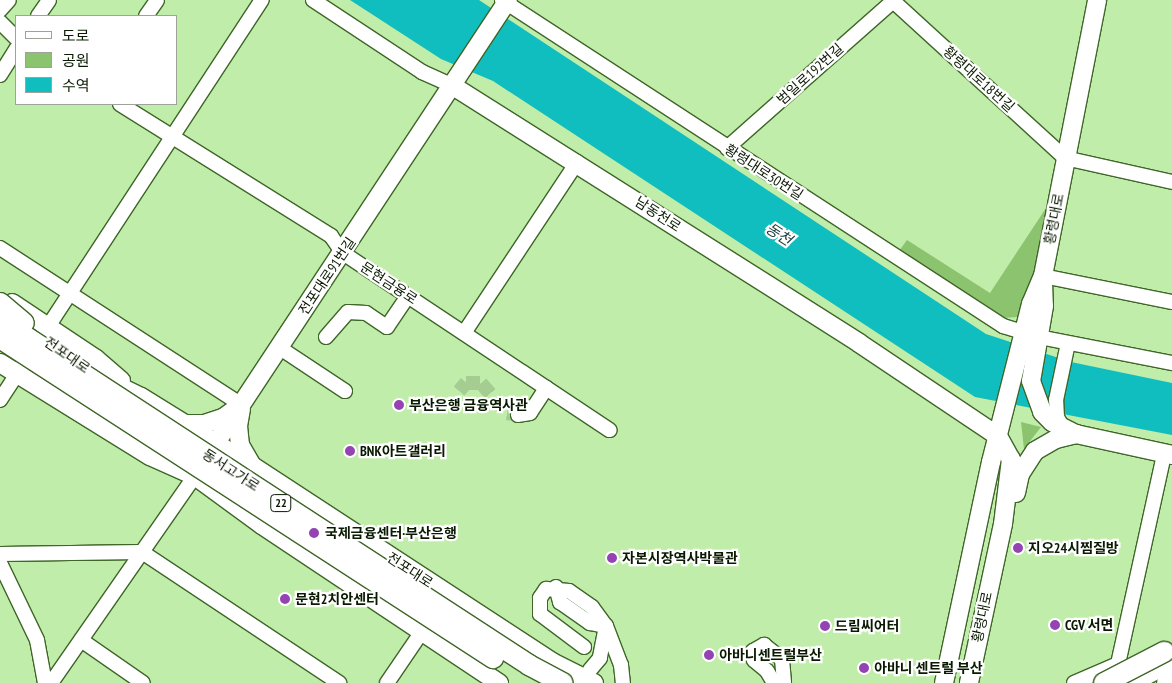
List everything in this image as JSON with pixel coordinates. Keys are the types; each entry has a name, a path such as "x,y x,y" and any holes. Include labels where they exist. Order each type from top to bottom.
{"highway":[{"path":"0,303 103,397"},
{"name":"동서고가로","path":"0,320 103,397 534,683"},
{"name":"동서고가로","path":"0,338 103,397 521,660 563,683"},
{"path":"0,349 103,397"},
{"path":"1104,683 1172,646"},
{"path":"1122,677 1172,660"},
{"path":"1152,683 1172,673"}],"main road":[{"name":"황령대로","path":"944,683 998,436 1005,410 1032,335 1096,0"},
{"name":"전포대로91번길","path":"195,476 456,81 506,1"},
{"name":"남동천로","path":"456,81 577,162 860,343 998,436"},
{"path":"0,296 45,332"},
{"name":"전포대로","path":"0,309 45,332 95,374 141,397 251,465 552,662 592,676"},
{"path":"1032,335 1031,381 1059,423 1168,454"},
{"name":"전포대로","path":"0,343 22,367 195,476 262,526 499,683"},
{"path":"0,363 22,367"},
{"path":"182,424 204,424 223,418 242,405"},
{"path":"242,405 238,426 240,445 251,465"},
{"path":"1003,524 1013,506 1026,461 1047,443 1059,423"},
{"name":"황령대로","path":"969,683 978,633 1003,524 1011,459 998,436"},
{"path":"262,526 259,511 270,495 295,494"},
{"path":"978,633 979,683"},
{"path":"933,683 954,637"},
{"path":"1122,677 1172,654"},
{"path":"1166,683 1172,680"}],"street":[{"path":"0,10 9,0"},
{"path":"39,15 49,0"},
{"path":"147,15 157,0"},
{"path":"0,400 171,136 262,0"},
{"name":"남동천로","path":"314,0 422,72 456,81"},
{"name":"범일로192번길","path":"727,148 893,0"},
{"name":"황령대로18번길","path":"893,0 1065,158"},
{"name":"황령대로30번길","path":"506,1 988,318 1067,348 1148,358"},
{"path":"0,22 15,37"},
{"path":"0,75 15,51"},
{"name":"문현금융로","path":"122,105 331,236 343,253 609,430"},
{"path":"1065,158 1172,182"},
{"path":"464,333 577,162"},
{"path":"0,248 242,405"},
{"path":"1043,276 1172,302"},
{"path":"326,337 348,312 366,313 387,327 408,296"},
{"path":"280,348 345,391"},
{"path":"1059,423 1056,400 1067,348"},
{"path":"1148,358 1172,363"},
{"path":"1148,358 1172,367"},
{"path":"518,415 530,413 546,388"},
{"path":"1074,683 1122,677 1168,454"},
{"path":"51,683 195,476"},
{"path":"0,554 142,552 339,683"},
{"path":"0,563 37,640 45,683"},
{"path":"584,647 540,614 540,598 546,589 556,587 569,591 592,607 606,626 621,665 623,683"},
{"path":"592,676 600,658 606,626"},
{"path":"387,683 421,633"},
{"path":"81,640 143,683"},
{"path":"774,683 767,671 754,660 753,651 764,646 782,659 784,683"}],"green space":[{"path":"1048,205 1031,295 1020,317 1003,318 899,251 907,240 990,293"},
{"path":"1021,422 1041,427 1024,449"}],"water":[{"name":"동천","path":"350,0 479,0 986,334 1071,362 1172,383 1172,435 975,397 493,81 441,59"}],"tunnel":[{"path":"459,391 466,383 481,383 507,413 518,415"}],"place":[{"name":"부산은행 금융역사관","path":"399,405"},
{"name":"BNK아트갤러리","path":"350,451"},
{"name":"국제금융센터·부산은행","path":"314,533"},
{"name":"지오24시찜질방","path":"1018,548"},
{"name":"자본시장역사박물관","path":"612,558"},
{"name":"문현2치안센터","path":"285,599"},
{"name":"CGV 서면","path":"1055,625"},
{"name":"드림씨어터","path":"825,626"},
{"name":"아바니센트럴부산","path":"709,655"},
{"name":"아바니 센트럴 부산","path":"864,668"}]}
